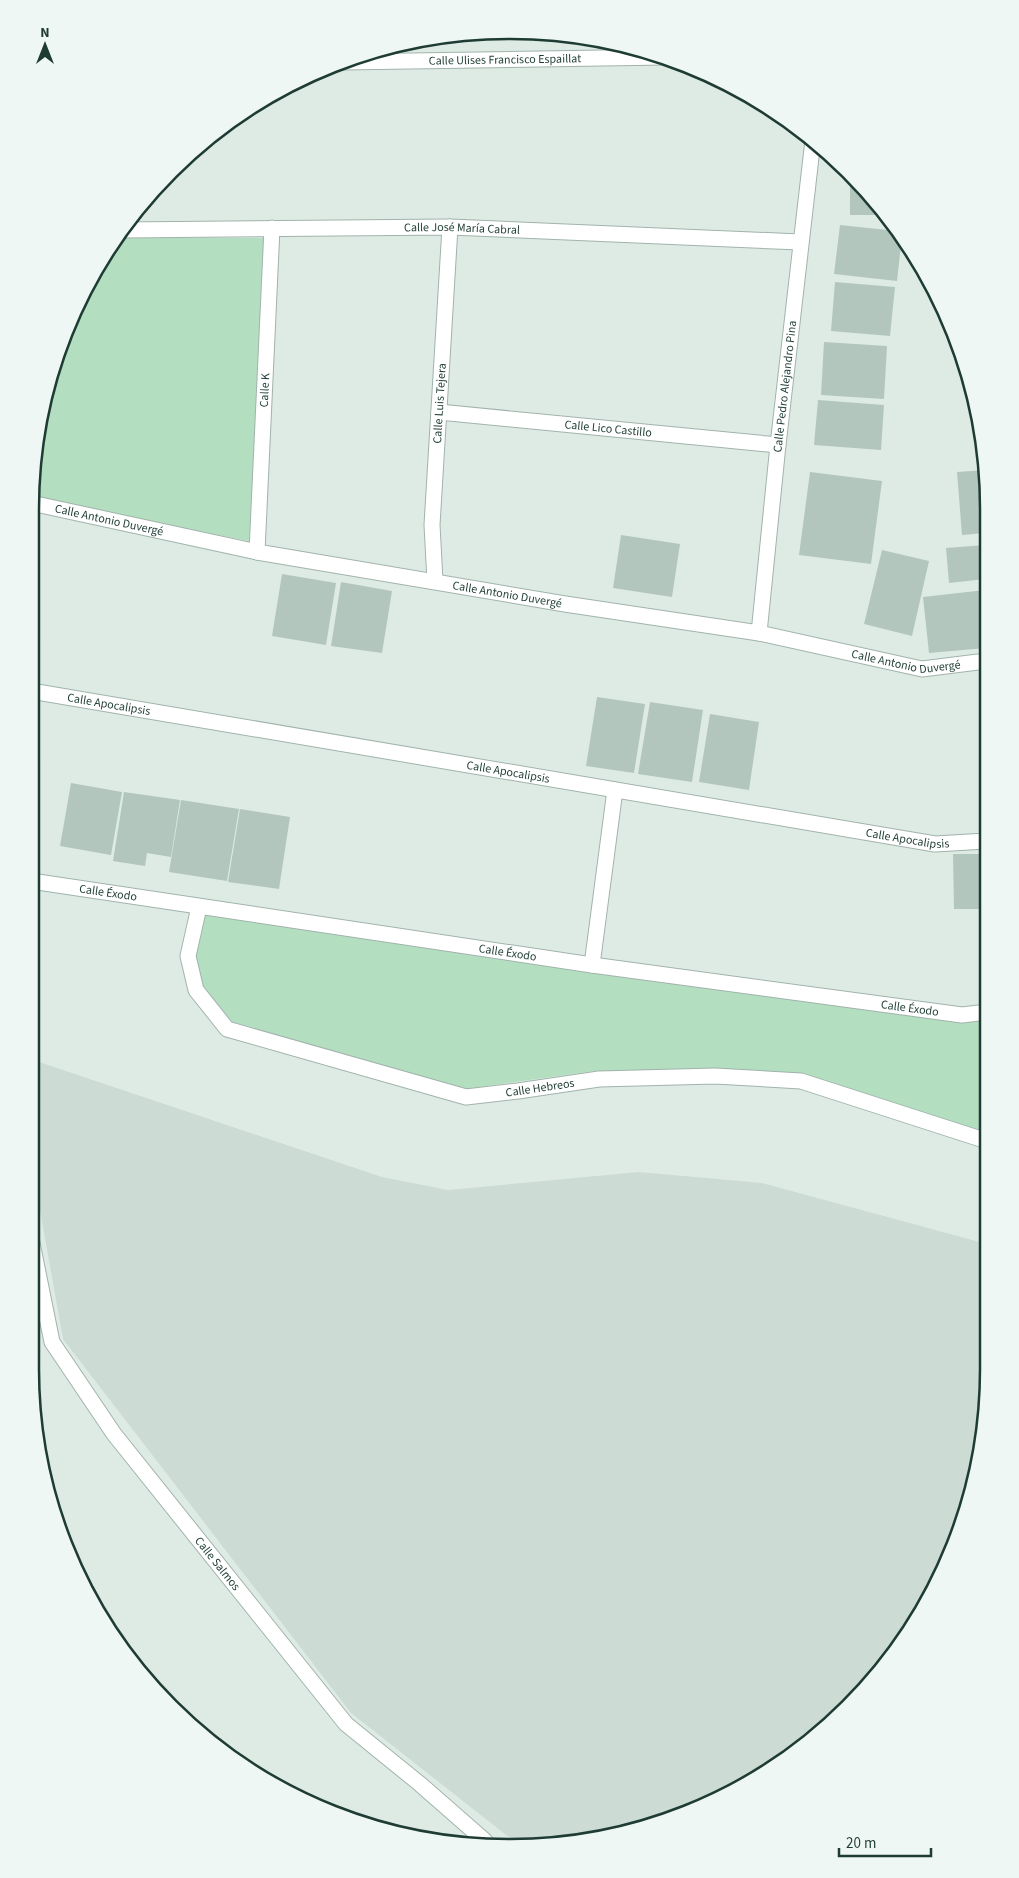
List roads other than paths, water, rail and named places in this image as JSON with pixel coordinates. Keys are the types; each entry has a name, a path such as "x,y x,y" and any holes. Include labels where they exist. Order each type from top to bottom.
{"street":[{"name":"Calle Ulises Francisco Espaillat","path":"366,62 639,57"},
{"name":"Calle Pedro Alejandro Pina","path":"759,633 800,242 812,149"},
{"name":"Calle José María Cabral","path":"131,230 450,227 800,242"},
{"name":"Calle Luis Tejera","path":"435,581 432,524 450,227"},
{"name":"Calle K","path":"257,552 272,228"},
{"name":"Calle Lico Castillo","path":"439,412 778,445"},
{"name":"Calle Antonio Duvergé","path":"39,505 257,552 565,604 759,633 922,669 980,662"},
{"name":"Calle Apocalipsis","path":"39,692 935,844 980,842"},
{"path":"592,965 616,790"},
{"name":"Calle Éxodo","path":"39,882 592,965 962,1015 980,1013"},
{"name":"Calle Hebreos","path":"199,907 188,956 196,990 227,1029 466,1097 518,1092 599,1079 715,1076 802,1081 980,1139"},
{"name":"Calle Salmos","path":"39,1277 52,1342 114,1434 346,1724 420,1784 481,1838"}]}
